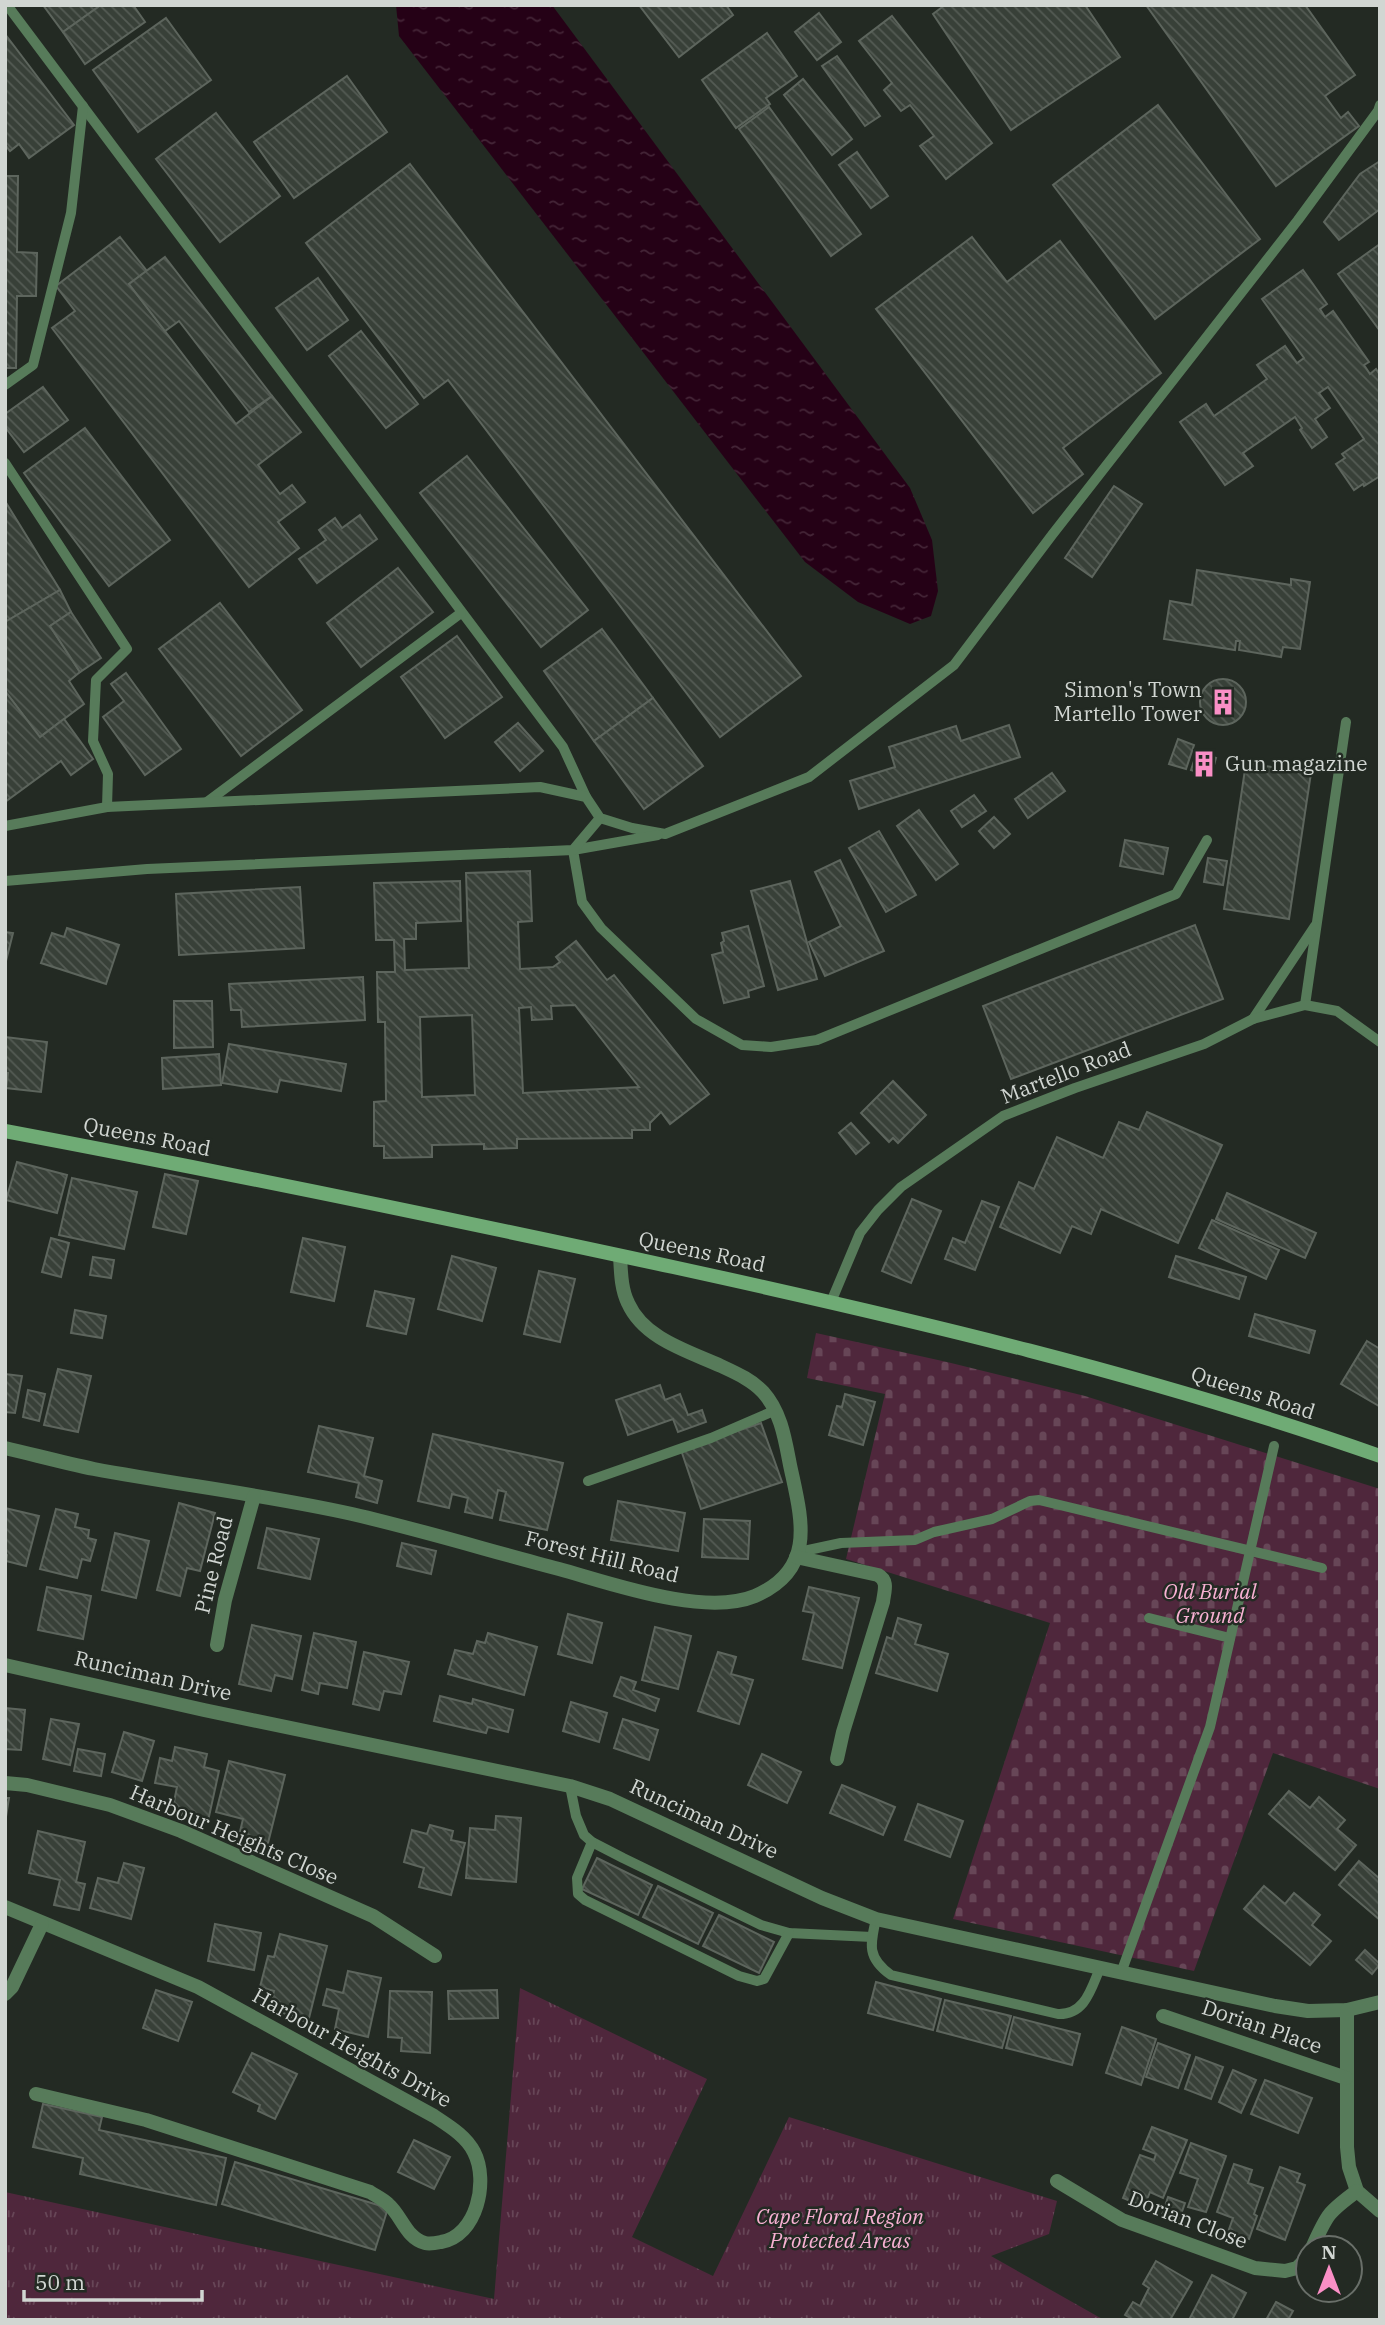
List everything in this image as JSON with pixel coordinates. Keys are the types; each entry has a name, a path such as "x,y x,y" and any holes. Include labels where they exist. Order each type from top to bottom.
{"main road":[{"name":"Queens Road","path":"5,1131 262,1180 831,1302 1054,1357 1182,1393 1380,1456"}],"street":[{"path":"620,1256 622,1286 627,1303 644,1326 670,1343 739,1374 761,1390 776,1410 802,1526 798,1554 883,1577 886,1584 883,1602 837,1759"},
{"name":"Forest Hill Road","path":"5,1448 92,1468 353,1514 658,1595 688,1600 718,1603 752,1597 770,1588 785,1574 798,1554"},
{"name":"Pine Road","path":"216,1645 225,1600 254,1496"},
{"name":"Runciman Drive","path":"5,1665 204,1710 570,1786 619,1803 822,1898 876,1919 1275,2006 1308,2011 1347,2010 1380,2001"},
{"name":"Harbour Heights Close","path":"5,1783 27,1785 110,1805 181,1831 373,1916 435,1956"},
{"name":"Harbour Heights Drive","path":"5,1907 198,1987 434,2116 461,2135 474,2151 481,2171 479,2199 468,2225 449,2241 426,2244 413,2237 388,2203 370,2192 146,2120 36,2094"},
{"path":"5,1994 12,1987 42,1924"},
{"path":"1347,2010 1348,2157 1357,2191 1380,2211"},
{"name":"Dorian Place","path":"1163,2016 1346,2078"},
{"name":"Dorian Close","path":"1057,2181 1122,2220 1255,2268 1285,2271 1294,2269"},
{"path":"1318,2234 1333,2208 1357,2191"}],"lane":[{"path":"7,5 563,747 586,797 600,818 665,834"},
{"path":"5,881 147,869 573,849 665,834 809,777 954,665 1297,220 1380,105"},
{"path":"5,385 33,365 71,213 83,106"},
{"path":"5,463 127,649 96,680 93,741 108,774 107,807"},
{"path":"207,803 461,613"},
{"path":"1305,1005 1346,722"},
{"path":"5,826 107,807 540,788 586,797"},
{"path":"573,849 600,818"},
{"path":"573,849 582,902 601,928 696,1019 742,1045 771,1047 817,1040 1176,894 1207,840"},
{"path":"1253,1019 1316,925"},
{"name":"Martello Road","path":"831,1302 860,1233 878,1210 901,1187 1003,1116 1204,1044 1253,1019 1305,1005 1337,1011 1380,1042"},
{"path":"588,1482 711,1438 776,1410"},
{"path":"1121,1973 1210,1727 1274,1446"},
{"path":"798,1554 841,1543 915,1540 934,1532 992,1519 1033,1500 1322,1568"},
{"path":"1149,1618 1230,1638"},
{"path":"570,1786 579,1825 584,1835 592,1842 761,1925 789,1933 872,1937"},
{"path":"592,1842 577,1878 578,1894 585,1900 739,1976 757,1981 764,1979 789,1933"},
{"path":"876,1919 872,1937 873,1955 877,1965 891,1975 1058,2014 1069,2015 1086,2001 1100,1968"}],"green space":[{"name":"Old Burial Ground","path":"816,1333 1085,1396 1380,1489 1380,1789 1273,1753 1194,1971 953,1919 1050,1623 846,1559 885,1394 807,1378"},
{"name":"Cape Floral Region Protected Areas","path":"520,1988 707,2079 632,2237 713,2276 789,2117 1057,2201 1049,2234 991,2256 1104,2320 5,2320 5,2192 494,2299"}],"water":[{"path":"396,5 552,5 910,488 932,540 938,591 931,616 910,624 858,602 805,562 399,36"}],"building":[{"path":"43,5 101,5 63,32"},
{"path":"101,5 133,5 145,22 85,64 63,32"},
{"path":"639,5 726,5 733,15 679,57"},
{"path":"945,5 1085,5 1120,57 1011,130 933,14"},
{"path":"1146,5 1305,5 1355,75 1325,96 1341,118 1348,112 1359,126 1276,186"},
{"path":"819,13 841,42 817,60 795,32"},
{"path":"892,16 992,143 946,179 920,146 934,136 910,105 901,111 884,90 892,83 859,41"},
{"path":"166,18 211,80 138,132 93,70"},
{"path":"767,33 797,76 766,98 770,104 736,128 702,80"},
{"path":"5,34 74,125 29,158 19,144 10,151 5,145"},
{"path":"837,56 880,116 865,126 822,66"},
{"path":"347,76 387,132 294,198 254,142"},
{"path":"803,79 852,139 832,155 784,95"},
{"path":"1158,105 1260,239 1155,319 1053,185"},
{"path":"769,107 861,234 831,256 739,129"},
{"path":"216,113 280,196 220,242 156,159"},
{"path":"857,152 888,196 871,208 839,165"},
{"path":"1380,161 1380,209 1339,240 1324,222 1360,174"},
{"path":"410,164 801,676 720,737 448,380 424,398 306,243"},
{"path":"5,176 18,176 17,252 37,253 36,296 17,296 16,368 5,368"},
{"path":"120,237 147,271 129,284 236,424 272,396 301,432 258,465 280,494 292,485 305,502 278,522 299,548 249,587 52,328 75,311 56,286"},
{"path":"972,237 1007,282 1060,241 1161,373 1063,448 1083,474 1033,513 876,309"},
{"path":"1380,244 1380,331 1338,274"},
{"path":"165,257 272,396 249,412 179,321 165,331 129,284"},
{"path":"1303,270 1327,304 1320,309 1325,317 1333,311 1369,362 1364,365 1370,374 1376,369 1380,375 1380,476 1354,490 1336,464 1345,458 1342,454 1364,439 1328,387 1319,393 1330,408 1315,419 1327,437 1312,448 1295,417 1243,453 1253,466 1225,485 1180,422 1206,404 1214,416 1267,379 1257,365 1285,346 1297,363 1304,358 1262,299"},
{"path":"318,278 348,320 307,350 276,308"},
{"path":"361,331 418,404 386,428 329,356"},
{"path":"43,387 68,420 24,452 5,427 5,414"},
{"path":"85,428 170,540 109,586 24,473"},
{"path":"467,456 588,610 541,647 420,493"},
{"path":"1114,486 1142,504 1092,577 1065,558"},
{"path":"5,501 60,590 5,622"},
{"path":"360,515 377,539 317,583 299,559 326,540 319,530 335,518 342,528"},
{"path":"398,568 433,612 361,667 327,623"},
{"path":"1197,570 1291,585 1291,579 1310,582 1300,649 1283,647 1281,657 1239,650 1240,641 1236,641 1235,650 1164,639 1170,601 1192,605"},
{"path":"60,590 71,612 50,626 80,672 69,681 84,704 40,737 5,691 5,622"},
{"path":"220,603 302,710 241,756 159,649"},
{"path":"71,612 101,658 80,672 50,626"},
{"path":"602,629 653,698 594,741 544,671"},
{"path":"457,636 502,697 445,738 401,677"},
{"path":"126,673 181,749 145,775 103,717 124,701 111,684"},
{"name":"Simon's Town Martello Tower","path":"1223,679 1239,686 1246,702 1239,718 1223,725 1207,718 1200,702 1207,686"},
{"path":"5,691 40,737 64,719 93,759 71,775 61,761 5,802"},
{"path":"653,698 703,766 644,809 594,741"},
{"path":"518,723 543,751 520,771 495,742"},
{"path":"1009,725 1020,757 859,809 850,781 895,767 889,747 956,726 961,741"},
{"path":"1178,739 1194,745 1186,769 1169,764"},
{"name":"Gun magazine","path":"1197,752 1216,758 1211,776 1191,770"},
{"path":"1246,763 1311,773 1289,919 1224,909"},
{"path":"1052,773 1065,791 1028,818 1015,799"},
{"path":"974,795 986,811 962,827 951,811"},
{"path":"919,810 958,864 936,880 897,826"},
{"path":"994,817 1010,834 994,848 979,831"},
{"path":"879,831 916,895 886,912 849,848"},
{"path":"1125,840 1168,848 1163,874 1120,866"},
{"path":"1208,858 1227,861 1223,885 1204,882"},
{"path":"840,860 884,951 825,976 809,942 841,926 815,872"},
{"path":"530,871 532,921 518,922 520,969 553,967 560,962 556,957 576,941 607,980 614,975 709,1094 670,1124 661,1112 650,1123 650,1130 632,1130 632,1138 517,1139 517,1148 484,1149 484,1144 432,1145 432,1157 384,1158 384,1146 374,1146 374,1102 386,1101 385,1022 378,1022 377,972 395,972 394,940 376,940 374,883 460,881 461,921 416,923 416,939 404,939 405,970 469,968 466,873","holes":["575,1005 639,1087 523,1093 519,1008 531,1007 532,1020 552,1019 551,1006","472,1015 475,1095 422,1097 420,1017"]},
{"path":"790,881 817,979 778,990 751,891"},
{"path":"300,887 304,948 179,955 176,894"},
{"path":"1195,925 1223,999 1011,1079 983,1006"},
{"path":"748,926 764,986 748,991 749,997 724,1003 712,955 723,952 722,933"},
{"path":"67,928 119,945 106,984 41,963 52,933 64,937"},
{"path":"5,932 13,933 5,965"},
{"path":"363,977 365,1020 242,1027 241,1010 231,1010 229,984"},
{"path":"174,1001 212,1001 213,1047 174,1048"},
{"path":"5,1037 47,1042 41,1092 6,1088 8,1073 5,1073"},
{"path":"229,1044 346,1064 341,1091 280,1080 277,1092 222,1083"},
{"path":"219,1054 221,1085 163,1089 162,1058"},
{"path":"893,1081 926,1115 898,1143 893,1138 889,1142 861,1113"},
{"path":"1147,1112 1222,1145 1178,1243 1101,1209 1091,1234 1072,1226 1060,1253 1000,1227 1019,1182 1034,1189 1057,1137 1103,1158 1119,1122 1139,1130"},
{"path":"851,1123 869,1143 856,1154 839,1133"},
{"path":"17,1162 67,1175 57,1213 6,1200"},
{"path":"165,1174 198,1181 186,1234 153,1227"},
{"path":"72,1178 137,1192 124,1249 59,1235"},
{"path":"1227,1193 1316,1233 1305,1258 1216,1219"},
{"path":"912,1199 941,1211 911,1283 882,1271"},
{"path":"982,1201 999,1207 975,1270 945,1259 953,1238 965,1243"},
{"path":"1212,1220 1279,1250 1266,1279 1199,1248"},
{"path":"51,1238 69,1243 61,1277 42,1272"},
{"path":"303,1238 345,1247 334,1301 291,1292"},
{"path":"452,1256 496,1268 482,1321 438,1309"},
{"path":"1176,1256 1246,1277 1239,1299 1169,1277"},
{"path":"93,1257 114,1260 111,1278 90,1275"},
{"path":"539,1271 575,1279 560,1342 524,1334"},
{"path":"375,1291 414,1299 406,1334 367,1326"},
{"path":"75,1310 106,1316 102,1338 71,1333"},
{"path":"1255,1314 1315,1331 1309,1353 1249,1336"},
{"path":"1367,1341 1380,1349 1379,1406 1341,1384"},
{"path":"58,1369 91,1376 78,1432 44,1425"},
{"path":"5,1374 22,1376 15,1413 5,1412"},
{"path":"660,1385 665,1400 680,1394 688,1415 702,1410 706,1422 678,1432 673,1419 628,1435 616,1400"},
{"path":"28,1390 45,1394 39,1421 23,1417"},
{"path":"845,1394 875,1402 863,1445 829,1435 837,1406 842,1407"},
{"path":"761,1423 782,1482 701,1509 681,1450"},
{"path":"319,1426 373,1438 364,1476 382,1481 377,1503 356,1497 359,1483 308,1472"},
{"path":"433,1434 563,1463 547,1530 500,1520 506,1492 498,1490 492,1518 465,1512 468,1498 452,1494 449,1508 418,1501"},
{"path":"618,1501 685,1513 678,1551 611,1540"},
{"path":"179,1503 215,1513 200,1571 187,1568 180,1596 157,1590"},
{"path":"5,1508 39,1516 26,1566 6,1561"},
{"path":"56,1509 78,1514 75,1527 89,1530 88,1538 96,1540 90,1561 82,1559 77,1578 40,1569"},
{"path":"704,1519 750,1521 748,1559 702,1557"},
{"path":"267,1528 319,1539 310,1579 258,1568"},
{"path":"115,1533 149,1541 136,1598 102,1590"},
{"path":"402,1543 436,1551 431,1574 397,1566"},
{"path":"47,1587 91,1596 83,1639 38,1630"},
{"path":"809,1587 859,1598 842,1668 803,1659 814,1613 803,1611"},
{"path":"568,1614 602,1623 592,1663 558,1654"},
{"path":"898,1618 921,1625 915,1644 948,1654 937,1691 876,1673 887,1637 892,1639"},
{"path":"252,1625 301,1636 292,1679 275,1675 271,1691 239,1684"},
{"path":"655,1627 691,1636 678,1689 642,1680"},
{"path":"314,1633 356,1642 347,1688 320,1683 318,1694 302,1690"},
{"path":"488,1633 537,1647 524,1695 448,1674 455,1650 473,1654 477,1641 485,1643"},
{"path":"364,1652 409,1662 401,1694 384,1691 379,1710 353,1704"},
{"path":"718,1652 736,1657 731,1674 753,1680 739,1724 698,1711"},
{"path":"621,1677 636,1682 633,1690 659,1699 655,1711 614,1696"},
{"path":"440,1696 472,1704 473,1699 513,1710 508,1732 488,1727 486,1733 434,1721"},
{"path":"571,1702 607,1713 599,1742 563,1731"},
{"path":"5,1708 25,1710 21,1750 5,1749"},
{"path":"51,1719 79,1724 70,1765 43,1759"},
{"path":"623,1719 658,1730 649,1760 614,1748"},
{"path":"124,1732 154,1741 142,1781 112,1772"},
{"path":"175,1747 207,1754 204,1767 219,1771 208,1821 182,1815 183,1809 173,1807 177,1787 155,1783 160,1758 172,1761"},
{"path":"78,1749 105,1754 101,1776 74,1771"},
{"path":"762,1754 801,1772 787,1803 748,1785"},
{"path":"229,1761 285,1775 267,1847 238,1840 243,1819 216,1812"},
{"path":"842,1785 895,1807 883,1835 830,1813"},
{"path":"1289,1791 1310,1808 1319,1797 1345,1820 1337,1829 1356,1845 1335,1870 1269,1814"},
{"path":"5,1798 9,1798 5,1823"},
{"path":"918,1804 963,1821 950,1857 905,1840"},
{"path":"496,1816 521,1818 516,1882 466,1878 470,1828 495,1830"},
{"path":"430,1825 453,1831 451,1840 465,1843 451,1895 419,1887 424,1868 404,1862 412,1830 427,1834"},
{"path":"38,1831 85,1842 76,1882 85,1884 79,1910 54,1905 60,1880 29,1873"},
{"path":"597,1858 652,1885 638,1915 582,1889"},
{"path":"1359,1861 1380,1879 1380,1920 1339,1885"},
{"path":"124,1863 144,1868 131,1919 90,1908 98,1878 118,1883"},
{"path":"658,1886 713,1913 698,1944 643,1917"},
{"path":"1264,1886 1285,1904 1294,1893 1320,1915 1312,1925 1331,1941 1310,1965 1244,1909"},
{"path":"719,1915 774,1942 759,1973 703,1946"},
{"path":"215,1924 261,1933 254,1970 208,1961"},
{"path":"280,1934 327,1946 308,2022 277,2012 278,2004 271,2003 274,1991 260,1987 268,1956 274,1957"},
{"path":"1365,1950 1380,1964 1372,1974 1356,1960"},
{"path":"348,1971 381,1978 368,2037 335,2029 339,2009 323,2005 327,1989 343,1993"},
{"path":"876,1982 941,1999 933,2030 868,2013"},
{"path":"156,1990 192,2002 178,2041 143,2028"},
{"path":"497,1990 498,2018 449,2019 448,1991"},
{"path":"390,1991 432,1992 430,2053 401,2051 402,2038 388,2037"},
{"path":"945,2000 1011,2016 1002,2048 937,2031"},
{"path":"1014,2017 1080,2034 1072,2065 1006,2048"},
{"path":"1122,2027 1156,2039 1141,2085 1106,2073"},
{"path":"1158,2043 1190,2055 1178,2088 1146,2077"},
{"path":"252,2053 297,2074 275,2119 258,2111 260,2105 233,2092"},
{"path":"1196,2057 1223,2067 1211,2099 1185,2089"},
{"path":"1233,2070 1256,2080 1241,2113 1219,2102"},
{"path":"1265,2080 1312,2098 1298,2133 1251,2114"},
{"path":"43,2104 102,2117 99,2130 226,2158 216,2205 80,2174 83,2158 33,2147"},
{"path":"1152,2127 1187,2140 1163,2198 1150,2192 1144,2207 1123,2198 1140,2155 1154,2160 1156,2154 1143,2149"},
{"path":"414,2140 450,2157 434,2189 398,2172"},
{"path":"1191,2143 1226,2156 1206,2212 1188,2207 1198,2179 1180,2173"},
{"path":"235,2162 388,2208 375,2250 222,2204"},
{"path":"1234,2164 1252,2170 1248,2183 1263,2188 1249,2239 1228,2232 1233,2218 1217,2212"},
{"path":"1280,2167 1300,2174 1297,2182 1305,2185 1285,2240 1257,2229"},
{"path":"1168,2197 1185,2203 1179,2220 1162,2215"},
{"path":"1156,2261 1192,2282 1170,2320 1134,2320 1125,2315 1133,2302 1140,2306 1149,2288 1143,2284"},
{"path":"1212,2275 1246,2293 1232,2320 1189,2320"},
{"path":"1276,2302 1293,2311 1288,2320 1266,2320"}],"place":[{"name":"Simon's Town Martello Tower","path":"1223,702"},
{"name":"Gun magazine","path":"1204,764"}]}
